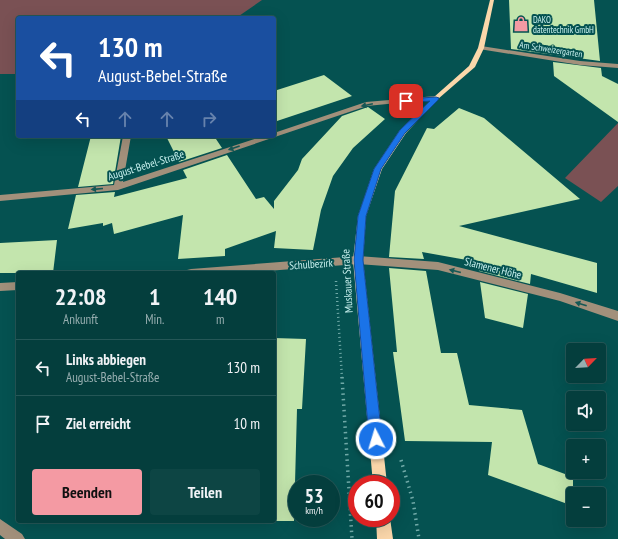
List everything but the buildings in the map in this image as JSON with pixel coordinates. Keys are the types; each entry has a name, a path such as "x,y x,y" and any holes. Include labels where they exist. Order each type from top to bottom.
{"main road":[{"name":"Muskauer Straße","path":"379,475 358,260 362,216 378,169 403,132 436,98 472,67 481,48 492,0"},
{"path":"384,527 385,539"}],"street":[{"name":"Am Schweizergarten","path":"481,48 580,63 618,66"},
{"name":"August-Bebel-Straße","path":"276,135 366,104 436,98"},
{"path":"118,187 127,138"},
{"name":"August-Bebel-Straße","path":"0,198 118,187 267,138"},
{"name":"Schulbezirk","path":"217,271 358,260"},
{"name":"Slamener Höhe","path":"358,260 438,266 560,298 618,316"},
{"path":"0,287 16,286"},
{"path":"0,526 17,539"}],"path":[{"path":"400,454 413,501 420,539"}],"shaded area":[{"path":"0,0 262,0 239,16 16,16 16,74 0,74"},
{"path":"618,123 618,186 601,202 565,178"}],"place":[{"name":"DAKO datentechnik GmbH","path":"521,24"}],"route":[{"path":"376,439 358,260 362,216 378,169 403,132 436,98 406,101"}]}
